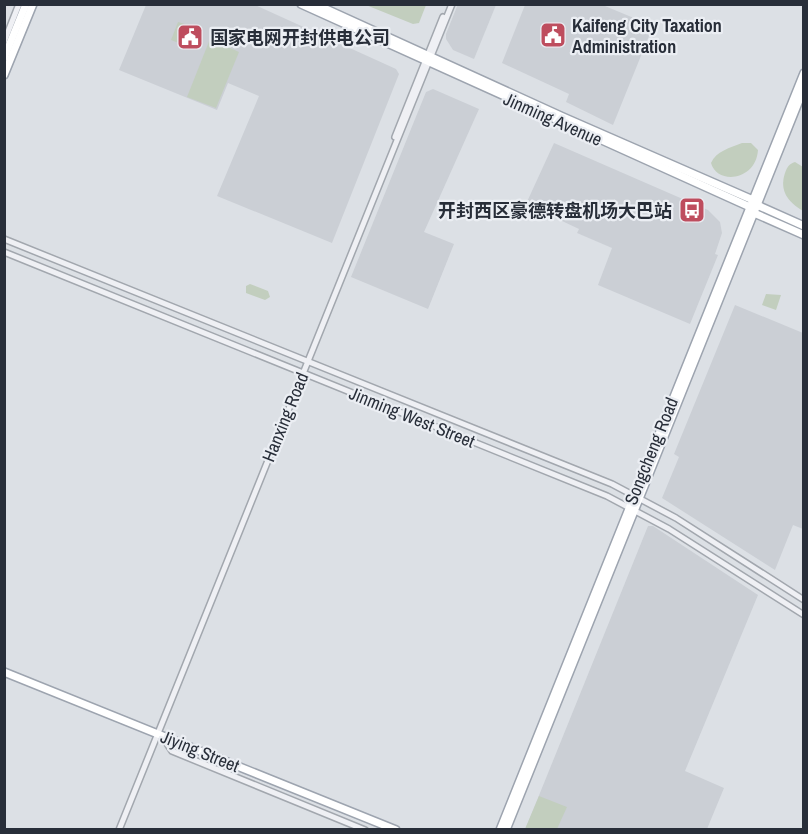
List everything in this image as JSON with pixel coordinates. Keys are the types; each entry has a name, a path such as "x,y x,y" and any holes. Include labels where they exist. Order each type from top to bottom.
{"main road":[{"path":"4,58 26,4"},
{"path":"4,75 33,4"},
{"name":"Jinming Avenue","path":"301,4 753,206 804,226"},
{"name":"Jinming Avenue","path":"315,4 428,59"},
{"name":"Songcheng Road","path":"500,830 637,497 804,73"},
{"name":"Songcheng Road","path":"753,206 804,88"},
{"name":"Jinming Avenue","path":"753,206 804,235"},
{"name":"Songcheng Road","path":"506,830 632,509"},
{"name":"Jiying Street","path":"4,672 155,735 166,742 384,830"},
{"name":"Jiying Street","path":"4,676 396,830"}],"street":[{"path":"4,42 20,4"},
{"name":"Hanxing Road","path":"117,830 450,4"},
{"name":"Jinming West Street","path":"4,239 306,360 637,497 676,518 804,600"},
{"name":"Jinming West Street","path":"4,252 607,496 669,529 804,615"},
{"path":"166,742 172,751 365,830"}],"shaded area":[{"path":"253,4 396,69 399,74 332,243 217,196 259,96 228,83 217,110 119,70 146,5"},
{"path":"458,4 496,5 474,59 453,50 446,39"},
{"path":"525,5 606,5 653,26 613,125 566,102 569,94 502,63"},
{"path":"433,89 479,109 424,232 454,244 428,309 351,277 426,92"},
{"path":"554,143 708,210 720,222 722,233 715,254 718,255 690,324 598,285 612,248 577,233 579,229 526,204"},
{"path":"735,305 803,333 803,529 793,525 775,570 662,498 679,457 674,454"},
{"path":"648,526 653,526 758,595 685,771 724,788 707,829 525,830"}],"green space":[{"path":"366,5 426,5 419,23 413,24"},
{"path":"178,22 202,29 194,49 171,40"},
{"path":"210,39 239,52 216,108 187,97"},
{"path":"742,143 751,143 758,150 751,168 744,174 736,176 721,175 711,163 713,159 724,150"},
{"path":"795,162 803,167 803,211 789,200 783,185 787,169"},
{"path":"250,284 268,291 270,297 265,300 246,293 246,286"},
{"path":"766,294 781,295 776,310 762,305"},
{"path":"539,796 567,807 557,829 525,829"}],"place":[{"name":"Kaifeng City Taxation Administration","path":"553,35"},
{"name":"国家电网开封供电公司","path":"190,37"},
{"name":"开封西区豪德转盘机场大巴站","path":"692,210"}]}
